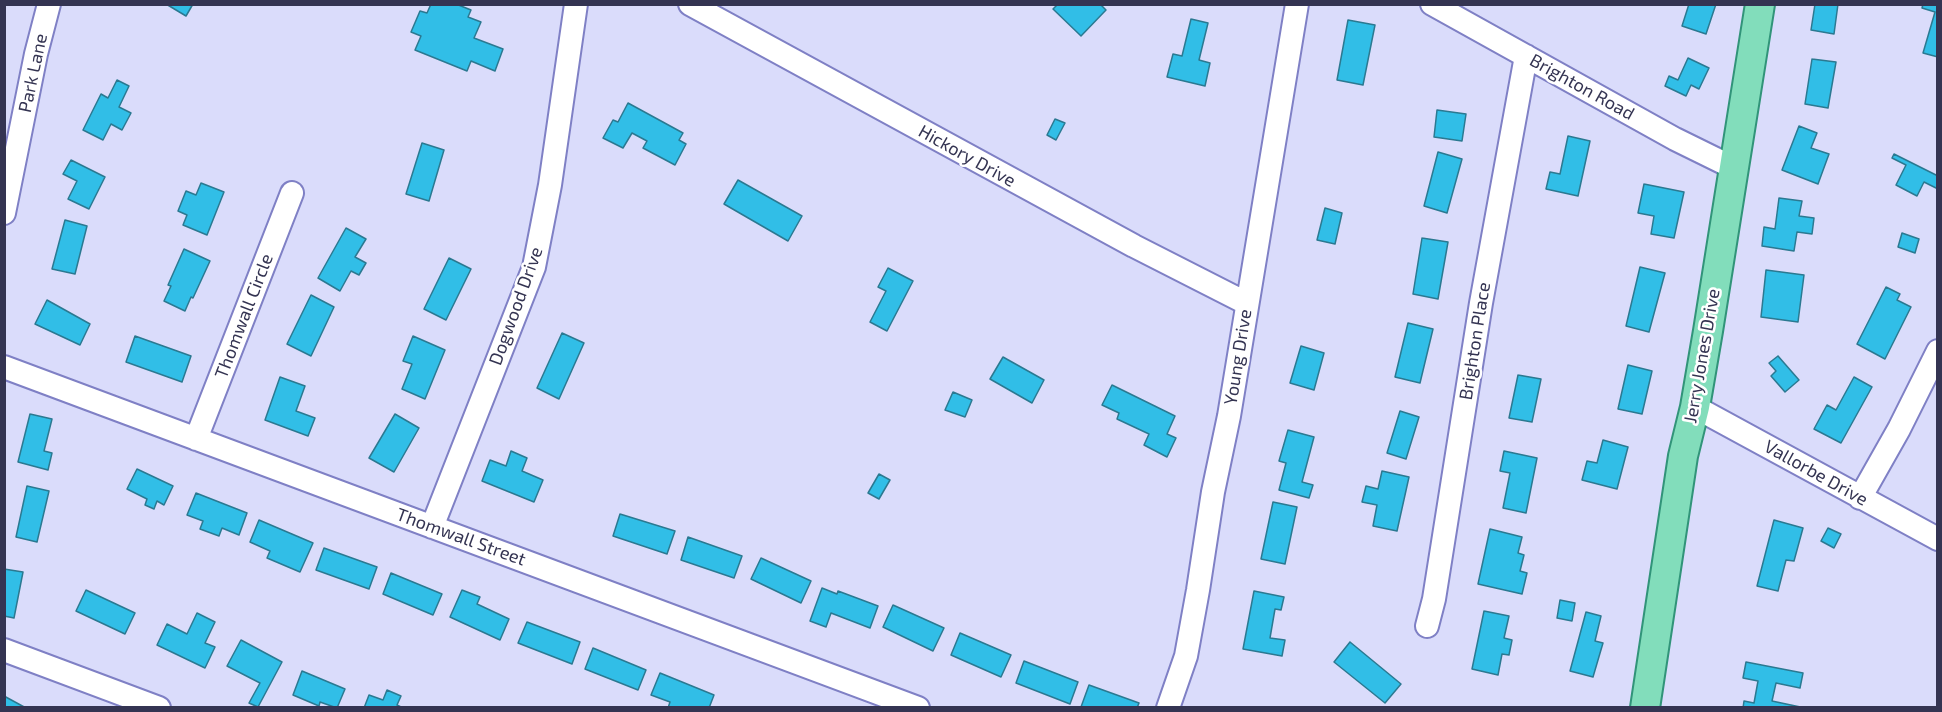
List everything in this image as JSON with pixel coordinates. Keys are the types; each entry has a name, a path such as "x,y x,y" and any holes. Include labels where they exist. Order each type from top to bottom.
{"main road":[{"name":"Jerry Jones Drive","path":"1645,708 1683,456 1695,407 1760,4"}],"street":[{"name":"Park Lane","path":"4,213 36,54 50,4"},
{"name":"Dogwood Drive","path":"432,527 534,267 550,185 576,4"},
{"name":"Hickory Drive","path":"690,4 1134,246 1246,303"},
{"name":"Young Drive","path":"1168,708 1186,656 1213,492 1229,416 1297,4"},
{"name":"Brighton Road","path":"1431,4 1675,140 1734,168"},
{"name":"Brighton Place","path":"1428,626 1481,303 1526,56"},
{"name":"Thomwall Circle","path":"196,439 292,193"},
{"path":"1860,498 1899,429 1938,351"},
{"name":"Thomwall Street","path":"4,367 918,708"},
{"name":"Vallorbe Drive","path":"1695,407 1938,539"},
{"path":"4,650 159,708"}],"building":[{"path":"166,4 193,4 186,16"},
{"path":"431,4 456,4 471,10 468,17 481,22 474,38 503,49 495,71 471,61 467,71 415,50 421,36 411,32 420,11 427,13"},
{"path":"1058,4 1100,4 1106,10 1081,36 1053,9"},
{"path":"1689,4 1716,4 1706,34 1682,26"},
{"path":"1815,4 1838,4 1834,34 1811,30"},
{"path":"1923,4 1938,4 1938,57 1923,53 1935,12 1922,8"},
{"path":"1191,19 1208,23 1199,60 1210,63 1205,86 1167,77 1173,54 1182,56"},
{"path":"1348,20 1375,25 1363,85 1337,80"},
{"path":"1688,58 1709,68 1699,89 1691,85 1686,96 1665,86 1669,76 1678,80"},
{"path":"1812,59 1836,62 1828,108 1805,104"},
{"path":"117,80 129,86 119,107 131,113 122,130 111,124 103,140 83,130 101,94 108,98"},
{"path":"628,103 683,133 679,140 686,144 675,165 643,148 647,141 632,133 623,148 603,138 613,120 618,122"},
{"path":"1437,110 1466,114 1462,141 1434,137"},
{"path":"1055,119 1065,123 1056,140 1047,135"},
{"path":"1799,126 1817,133 1811,148 1829,154 1818,184 1782,170"},
{"path":"1568,136 1590,141 1578,196 1546,189 1550,172 1560,174"},
{"path":"422,143 444,150 429,201 406,194"},
{"path":"1438,152 1462,159 1447,213 1424,206"},
{"path":"1894,154 1938,176 1938,189 1924,182 1917,196 1896,185 1906,165 1892,158"},
{"path":"71,160 105,177 89,209 68,199 77,181 63,174"},
{"path":"738,180 802,216 788,241 724,204"},
{"path":"201,183 224,192 207,235 183,225 187,215 178,211 186,191 196,195"},
{"path":"1644,184 1684,192 1674,238 1651,234 1654,216 1638,213"},
{"path":"1779,198 1802,201 1799,216 1814,218 1812,234 1797,232 1794,251 1762,246 1764,227 1775,229"},
{"path":"1325,208 1342,213 1335,244 1317,240"},
{"path":"65,220 87,226 75,274 52,269"},
{"path":"346,228 366,239 355,257 366,263 359,275 351,271 340,291 318,278"},
{"path":"1902,233 1919,239 1915,253 1898,247"},
{"path":"1422,238 1448,242 1438,299 1413,294"},
{"path":"184,249 210,261 185,311 164,301 171,286 168,285"},
{"path":"449,258 471,269 446,320 424,309"},
{"path":"1640,267 1665,273 1649,332 1626,326"},
{"path":"888,268 913,281 887,331 870,322 886,291 878,287"},
{"path":"1766,270 1804,275 1798,322 1761,317"},
{"path":"1886,287 1900,294 1897,300 1911,307 1885,359 1857,344"},
{"path":"311,295 334,307 311,356 287,344"},
{"path":"47,300 90,324 80,345 35,324"},
{"path":"1408,323 1433,329 1420,383 1395,377"},
{"path":"562,333 584,343 559,399 537,388"},
{"path":"135,336 191,356 182,382 126,362"},
{"path":"413,336 445,350 425,399 402,389 412,364 403,361"},
{"path":"1301,346 1324,353 1314,390 1290,383"},
{"path":"1778,356 1799,380 1785,392 1771,376 1776,371 1769,363"},
{"path":"1003,357 1044,380 1032,403 990,379"},
{"path":"1628,365 1652,371 1642,414 1618,409"},
{"path":"1518,375 1541,379 1532,422 1509,418"},
{"path":"280,377 305,386 296,411 315,418 308,436 265,420"},
{"path":"1854,377 1872,387 1841,443 1814,429 1827,405 1836,410"},
{"path":"1112,385 1175,416 1167,434 1176,438 1167,457 1144,445 1149,434 1117,419 1119,413 1102,405"},
{"path":"953,392 972,400 965,417 945,410"},
{"path":"1400,411 1419,417 1406,459 1387,453"},
{"path":"30,414 52,419 44,451 52,453 48,470 18,462"},
{"path":"395,414 419,428 394,472 369,458"},
{"path":"1288,430 1314,437 1302,482 1313,485 1309,498 1279,490 1286,463 1279,461"},
{"path":"1603,440 1628,447 1617,489 1582,480 1587,461 1597,463"},
{"path":"511,451 527,458 522,471 543,480 534,502 482,481 490,460 506,466"},
{"path":"1504,451 1537,458 1526,513 1503,508 1510,473 1500,471"},
{"path":"137,469 173,486 164,505 157,501 154,509 145,505 147,499 127,489"},
{"path":"1382,471 1409,477 1397,531 1373,526 1377,505 1362,502 1366,486 1378,489"},
{"path":"879,474 890,480 879,499 868,493"},
{"path":"27,486 49,491 37,542 16,537"},
{"path":"196,493 247,513 239,535 222,528 219,536 200,529 203,521 187,515"},
{"path":"1273,502 1297,507 1285,564 1261,559"},
{"path":"620,514 675,531 667,554 613,536"},
{"path":"259,520 313,543 300,572 267,558 270,551 250,542"},
{"path":"1774,520 1803,528 1794,561 1786,560 1778,591 1757,586"},
{"path":"1828,528 1841,534 1834,548 1821,541"},
{"path":"1490,529 1522,537 1518,553 1524,555 1520,571 1527,573 1522,594 1478,584"},
{"path":"688,537 742,556 734,578 681,560"},
{"path":"324,548 377,567 369,589 316,570"},
{"path":"761,558 811,581 801,603 751,579"},
{"path":"4,569 23,572 14,618 4,616"},
{"path":"391,573 442,594 433,615 383,594"},
{"path":"822,588 837,594 838,591 878,606 870,628 831,613 826,627 810,621"},
{"path":"86,590 135,613 125,634 76,611"},
{"path":"462,590 480,597 477,604 509,619 500,640 450,617"},
{"path":"1254,591 1284,597 1281,610 1275,609 1270,638 1285,640 1282,656 1243,649"},
{"path":"1560,600 1575,603 1572,621 1557,618"},
{"path":"893,605 944,628 933,651 883,627"},
{"path":"1484,611 1509,616 1504,638 1512,640 1509,655 1502,654 1498,675 1472,669"},
{"path":"1586,612 1601,616 1595,641 1603,643 1593,677 1570,671"},
{"path":"197,613 215,622 205,643 215,647 205,668 157,645 167,624 187,634"},
{"path":"527,622 580,642 572,664 518,643"},
{"path":"960,633 1011,655 1001,677 951,655"},
{"path":"241,640 282,662 258,707 249,703 260,683 227,666"},
{"path":"1350,642 1401,684 1385,703 1334,662"},
{"path":"593,648 646,670 638,690 585,669"},
{"path":"1024,661 1078,682 1070,704 1016,683"},
{"path":"1746,662 1803,673 1800,688 1776,683 1772,701 1805,708 1743,708 1744,701 1754,703 1758,681 1743,678"},
{"path":"302,671 345,689 337,708 320,702 319,706 293,695"},
{"path":"660,673 714,695 709,708 668,708 670,702 651,695"},
{"path":"1089,685 1139,703 1137,708 1081,707"},
{"path":"387,690 401,696 397,705 403,708 364,708 369,695 383,700"},
{"path":"4,696 26,708 4,708"}]}
